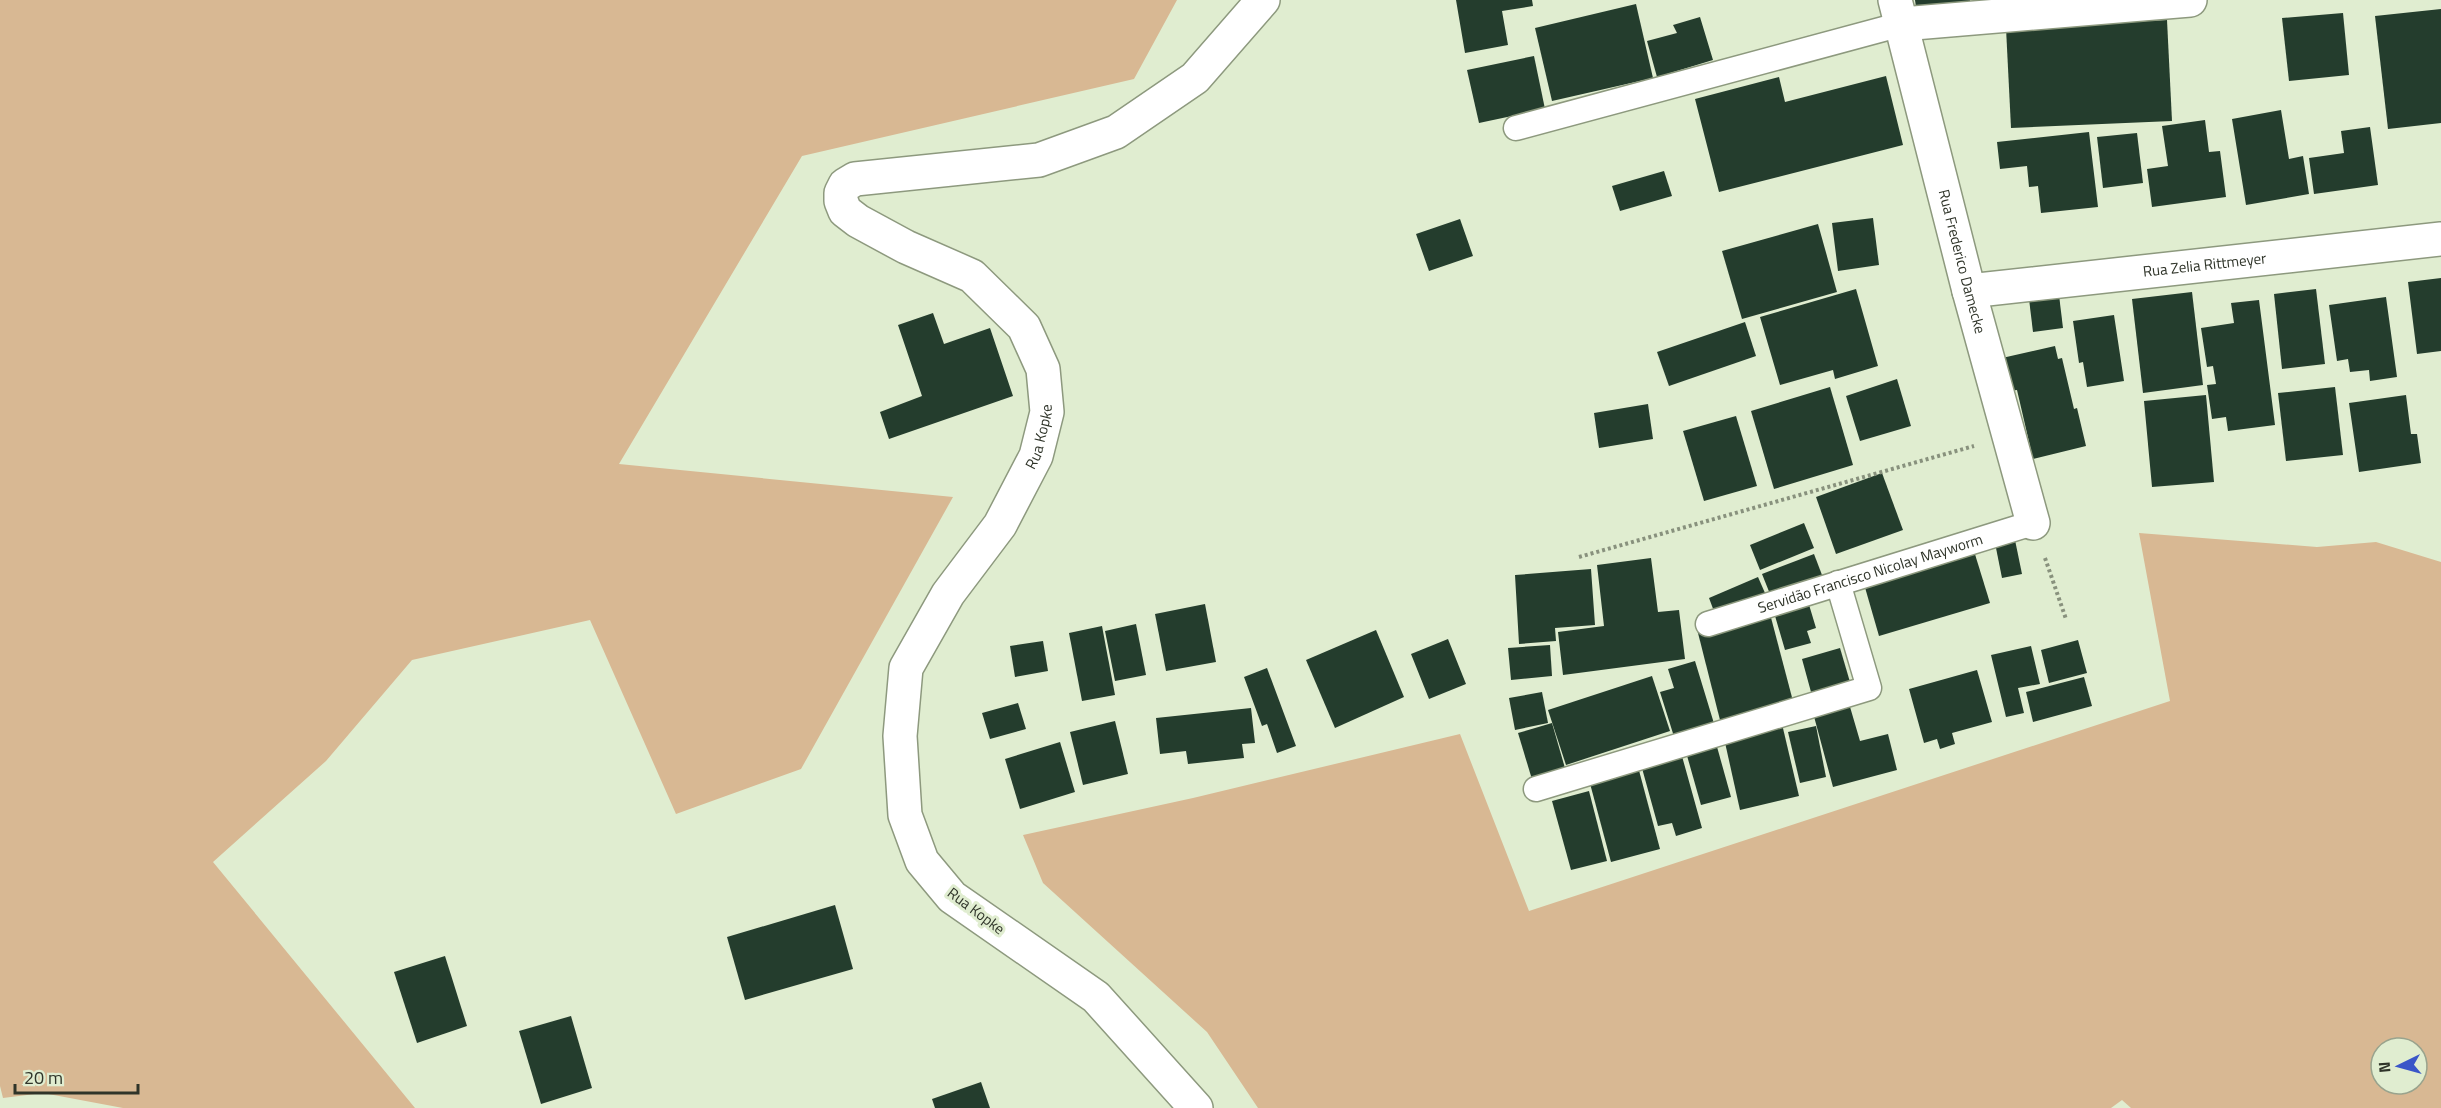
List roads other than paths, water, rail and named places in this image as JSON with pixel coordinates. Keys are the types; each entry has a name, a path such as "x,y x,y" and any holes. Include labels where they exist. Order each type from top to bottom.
{"street":[{"name":"Rua Kopke","path":"1196,1108 1096,998 952,897 922,861 905,815 900,736 906,668 948,594 1000,525 1036,456 1047,412 1043,369 1024,327 972,276 906,247 858,221 845,211 841,193 846,185 855,179 1039,160 1116,132 1195,78 1263,0"},
{"path":"1899,12 2190,0"},
{"name":"Rua Frederico Damecke","path":"1899,12 1969,291 2033,523"},
{"name":"Rua Zelia Rittmeyer","path":"1969,291 2441,239"}],"lane":[{"path":"1516,128 1899,12"},
{"name":"Servidão Francisco Nicolay Mayworm","path":"1708,624 2033,523"},
{"path":"1536,789 1869,688 1838,583"}]}
